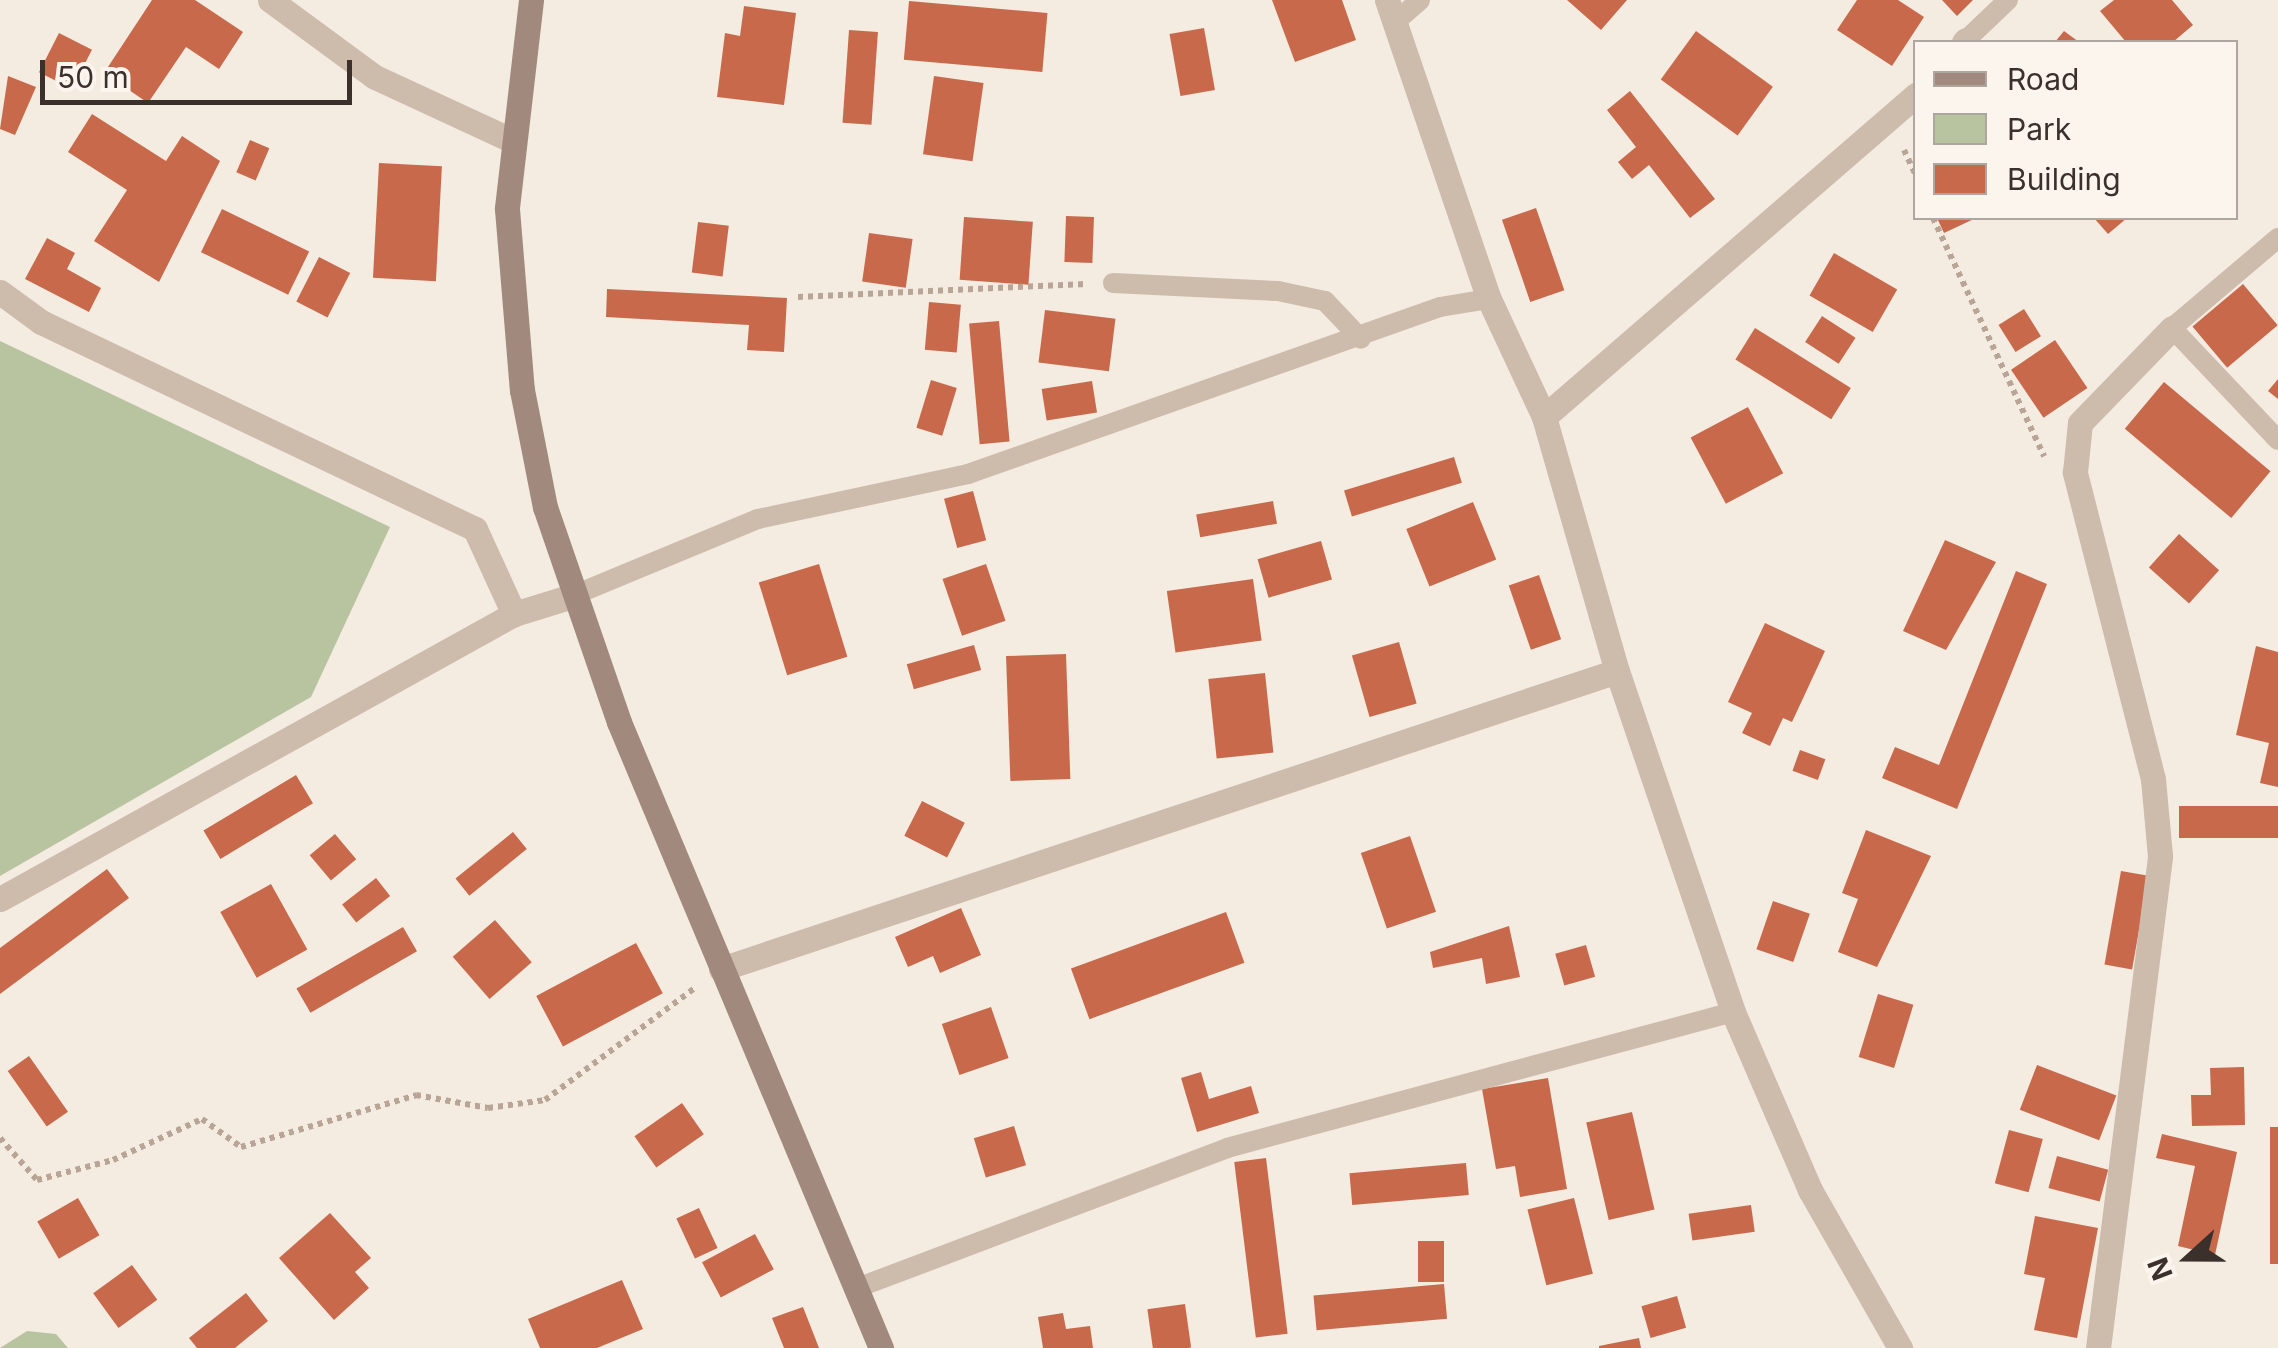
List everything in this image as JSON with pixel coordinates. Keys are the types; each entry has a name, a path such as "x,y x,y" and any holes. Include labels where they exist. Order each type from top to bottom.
{"main road":[{"path":"530,0 510,138 522,390 572,596 721,968 880,1348"}],"street":[{"path":"270,0 375,77 510,138"},
{"path":"1391,11 1489,299 1544,417 1616,671 1733,1012 1810,1190 1900,1348"},
{"path":"1544,417 1913,98"},
{"path":"0,292 42,322 475,529 514,614"},
{"path":"2098,1348 2160,856 2153,779 2075,472 2080,423 2172,328"},
{"path":"0,899 514,614 572,596"},
{"path":"721,968 1616,671"}],"lane":[{"path":"1391,11 1420,0"},
{"path":"1966,40 2008,0"},
{"path":"2278,238 2172,328 2278,440"},
{"path":"1113,283 1278,290 1325,301 1361,339"},
{"path":"572,596 758,520 968,474 1361,339 1440,307 1489,299"},
{"path":"857,1288 1228,1148 1733,1012"}],"path":[{"path":"1934,220 2030,439 2046,460 2075,472"},
{"path":"798,297 1113,283"},
{"path":"0,1138 37,1180 113,1160 202,1120 241,1148 416,1095 488,1108 545,1100 721,968"}],"green space":[{"path":"0,341 390,527 311,697 0,876"},
{"path":"27,1331 56,1334 68,1348 0,1348"}],"building":[{"path":"152,0 195,0 243,32 219,69 186,47 148,103 104,73"},
{"path":"1272,0 1342,0 1356,40 1295,62"},
{"path":"1567,0 1627,0 1601,30"},
{"path":"1857,0 1898,0 1924,17 1892,66 1837,30"},
{"path":"1942,0 1973,0 1957,16"},
{"path":"2114,0 2172,0 2193,25 2175,40 2124,40 2100,11"},
{"path":"909,1 1047,13 1042,72 904,60"},
{"path":"744,6 796,13 784,105 717,97 725,33 740,36"},
{"path":"1204,28 1215,90 1180,96 1170,34"},
{"path":"849,30 878,32 871,125 843,123"},
{"path":"1696,31 1773,87 1738,135 1661,80"},
{"path":"2064,31 2076,40 2057,40"},
{"path":"59,33 92,50 72,89 39,72"},
{"path":"8,76 36,87 15,135 0,129"},
{"path":"934,76 984,83 973,161 923,154"},
{"path":"1630,91 1715,199 1690,218 1649,165 1632,179 1618,162 1636,147 1607,110"},
{"path":"92,114 166,161 182,136 220,161 159,282 94,241 127,190 68,152"},
{"path":"250,140 269,148 256,180 236,172"},
{"path":"379,163 442,166 436,281 373,278"},
{"path":"1536,208 1564,290 1530,302 1502,220"},
{"path":"222,209 309,252 288,295 201,252"},
{"path":"1066,216 1094,217 1092,263 1064,262"},
{"path":"964,217 1033,222 1028,285 960,280"},
{"path":"1938,220 1972,220 1944,233"},
{"path":"2096,220 2125,220 2108,234"},
{"path":"698,222 729,226 723,276 692,273"},
{"path":"869,233 913,239 906,288 862,282"},
{"path":"47,238 75,253 67,269 101,288 89,312 25,279"},
{"path":"1834,253 1897,290 1873,332 1810,295"},
{"path":"319,257 350,273 327,317 296,302"},
{"path":"2243,284 2278,325 2227,368 2192,326"},
{"path":"607,289 787,298 784,352 747,350 749,325 606,317"},
{"path":"929,302 961,305 957,353 925,350"},
{"path":"2024,309 2041,336 2016,352 1999,325"},
{"path":"1045,310 1115,319 1109,371 1039,363"},
{"path":"1822,316 1856,338 1839,364 1805,342"},
{"path":"999,321 1010,442 980,444 969,324"},
{"path":"1755,328 1851,388 1831,419 1735,359"},
{"path":"2055,340 2087,388 2043,418 2011,370"},
{"path":"2278,379 2278,399 2268,391"},
{"path":"931,380 957,388 942,436 916,428"},
{"path":"1092,381 1097,413 1047,421 1042,389"},
{"path":"2164,382 2270,471 2231,518 2125,429"},
{"path":"1748,407 1783,473 1726,504 1691,438"},
{"path":"1454,457 1462,483 1352,516 1344,491"},
{"path":"973,491 986,540 957,548 944,499"},
{"path":"1273,501 1277,524 1200,537 1196,515"},
{"path":"1473,502 1496,559 1429,586 1406,529"},
{"path":"2179,534 2219,570 2189,604 2149,567"},
{"path":"1945,540 1996,562 1946,650 1903,631"},
{"path":"1321,541 1332,579 1269,598 1258,559"},
{"path":"819,564 847,657 787,675 759,582"},
{"path":"986,564 1006,621 962,636 943,579"},
{"path":"2016,571 2047,584 1957,809 1882,778 1895,747 1939,765"},
{"path":"1539,575 1561,639 1531,650 1509,585"},
{"path":"1253,579 1262,640 1175,653 1167,591"},
{"path":"1765,623 1825,651 1792,722 1783,718 1770,746 1742,733 1752,713 1728,702"},
{"path":"1399,642 1417,704 1370,717 1352,656"},
{"path":"974,645 981,670 914,689 907,664"},
{"path":"2256,646 2278,652 2278,787 2260,783 2269,743 2236,735"},
{"path":"1066,654 1070,779 1010,781 1006,656"},
{"path":"1265,673 1273,753 1217,759 1208,679"},
{"path":"1800,750 1825,759 1818,780 1792,771"},
{"path":"296,775 313,803 220,859 203,831"},
{"path":"922,801 965,823 947,858 904,836"},
{"path":"2179,806 2278,806 2278,838 2179,838"},
{"path":"1866,830 1931,856 1877,967 1838,952 1858,899 1842,893"},
{"path":"513,832 527,849 469,896 455,879"},
{"path":"335,834 356,859 331,880 310,855"},
{"path":"1410,836 1436,912 1387,929 1361,853"},
{"path":"107,869 129,898 0,994 0,948"},
{"path":"2121,871 2149,876 2132,969 2105,965"},
{"path":"376,878 390,896 356,923 342,904"},
{"path":"271,884 307,950 257,978 220,912"},
{"path":"1773,901 1810,914 1793,962 1756,949"},
{"path":"961,908 981,955 940,973 933,956 908,967 895,937"},
{"path":"1226,912 1244,963 1089,1019 1071,968"},
{"path":"495,920 532,962 489,999 453,957"},
{"path":"1509,926 1520,977 1486,984 1482,958 1433,968 1430,952"},
{"path":"403,927 417,951 310,1013 296,988"},
{"path":"636,943 663,993 563,1046 536,996"},
{"path":"1586,945 1595,977 1564,986 1555,954"},
{"path":"1878,994 1913,1005 1894,1068 1859,1057"},
{"path":"991,1007 1009,1058 959,1075 942,1024"},
{"path":"29,1056 68,1112 47,1127 8,1071"},
{"path":"2037,1065 2116,1095 2099,1140 2020,1110"},
{"path":"2244,1067 2245,1125 2192,1126 2191,1095 2211,1095 2210,1068"},
{"path":"1201,1072 1209,1099 1251,1086 1259,1113 1197,1132 1181,1078"},
{"path":"1548,1078 1567,1189 1520,1197 1515,1166 1496,1169 1482,1089"},
{"path":"682,1103 704,1134 656,1167 634,1136"},
{"path":"1632,1112 1654,1209 1609,1220 1586,1123"},
{"path":"1014,1126 1026,1165 986,1177 974,1138"},
{"path":"2270,1127 2278,1127 2278,1264 2270,1264"},
{"path":"2009,1130 2043,1139 2029,1192 1995,1183"},
{"path":"2162,1134 2237,1152 2215,1255 2178,1246 2195,1166 2156,1158"},
{"path":"2057,1156 2108,1170 2100,1202 2048,1188"},
{"path":"1266,1158 1288,1334 1256,1338 1234,1162"},
{"path":"1466,1163 1469,1195 1352,1205 1349,1173"},
{"path":"78,1198 100,1235 59,1259 37,1222"},
{"path":"1574,1198 1593,1274 1546,1285 1527,1210"},
{"path":"1751,1205 1755,1232 1692,1241 1689,1214"},
{"path":"699,1208 718,1248 695,1258 676,1219"},
{"path":"330,1213 371,1258 355,1272 369,1288 334,1320 279,1258"},
{"path":"2035,1216 2098,1228 2077,1338 2034,1330 2045,1278 2024,1274"},
{"path":"755,1234 774,1269 721,1297 702,1262"},
{"path":"1418,1241 1444,1241 1444,1282 1418,1282"},
{"path":"132,1265 157,1300 118,1328 93,1293"},
{"path":"622,1280 643,1329 597,1348 540,1348 528,1319"},
{"path":"1444,1284 1447,1319 1317,1330 1313,1295"},
{"path":"246,1293 268,1321 235,1348 197,1348 189,1338"},
{"path":"1677,1296 1686,1328 1651,1338 1641,1306"},
{"path":"1185,1304 1191,1348 1153,1348 1147,1309"},
{"path":"803,1307 819,1348 784,1348 772,1318"},
{"path":"1063,1313 1066,1329 1090,1326 1093,1348 1043,1348 1038,1317"},
{"path":"1639,1338 1641,1348 1599,1348 1599,1346"}]}
